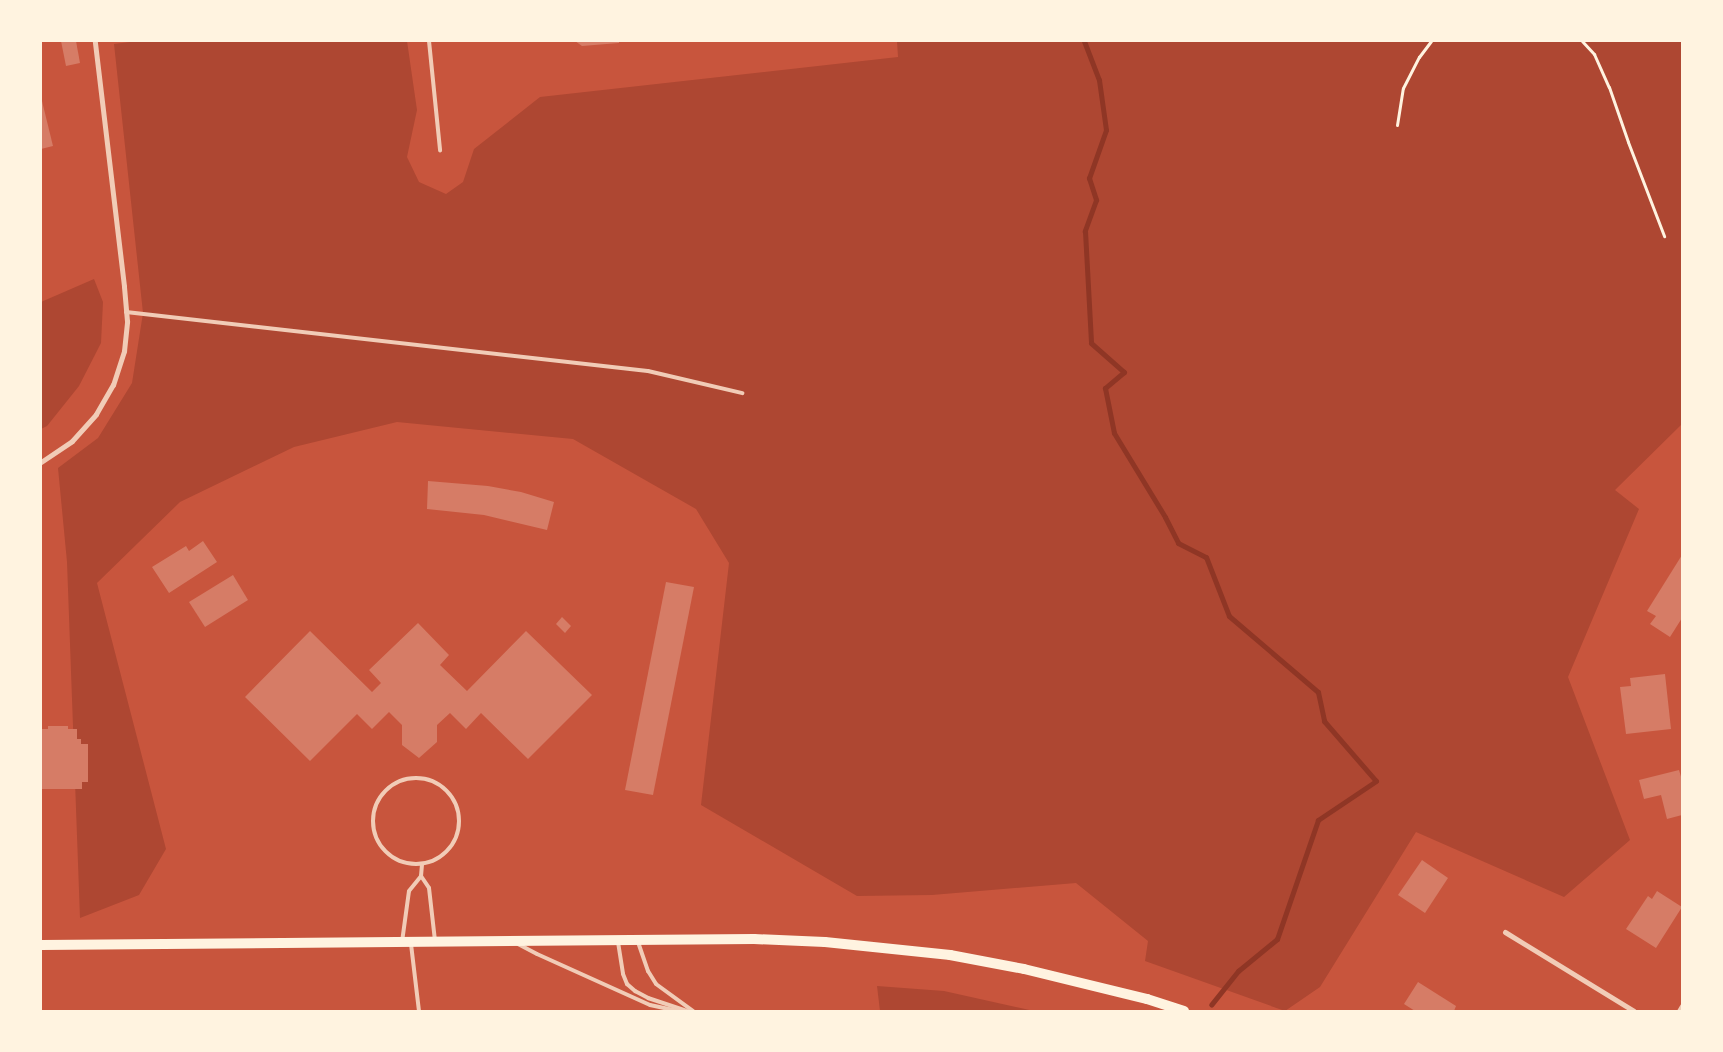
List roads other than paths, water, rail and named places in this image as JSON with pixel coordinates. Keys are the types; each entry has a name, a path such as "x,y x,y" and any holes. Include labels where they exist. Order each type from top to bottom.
{"main road":[{"path":"41,945 406,944 514,941 638,942 754,940 891,947 950,955 1024,969 1138,997 1184,1011"}],"street":[{"path":"41,462 72,441 96,414 113,385 124,351 126,312 95,41"},
{"path":"1505,932 1634,1011"},
{"path":"1679,1011 1682,1006"}],"lane":[{"path":"428,41 440,150"},
{"path":"126,312 648,371 742,392"},
{"path":"407,777 422,777 437,783 445,790 458,810 455,841 439,858 422,864 407,863 391,856 379,842 374,826 374,816 381,794 393,784 407,777"},
{"path":"419,1011 406,944 409,891 421,876 422,864"},
{"path":"421,876 429,888 435,943"},
{"path":"514,941 537,954 650,1005 679,1011"},
{"path":"618,942 623,974 627,984 634,991 648,998 687,1011"},
{"path":"638,942 648,971 656,984 693,1011"}],"waterway":[{"path":"1084,41 1099,80 1106,130 1089,178 1096,200 1085,231 1091,343 1124,372 1105,388 1114,433 1165,517 1178,543 1206,557 1229,616 1318,692 1324,721 1376,781 1318,820 1277,939 1238,971 1211,1005"}]}
